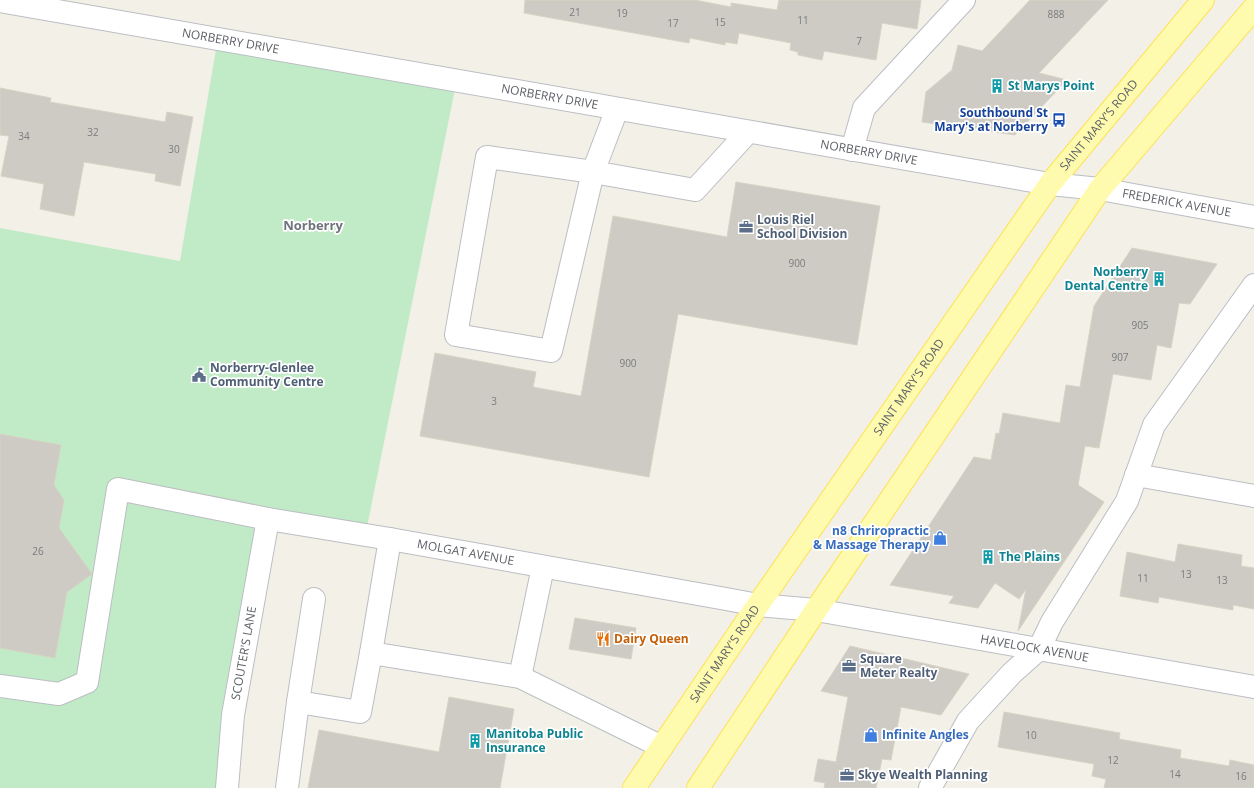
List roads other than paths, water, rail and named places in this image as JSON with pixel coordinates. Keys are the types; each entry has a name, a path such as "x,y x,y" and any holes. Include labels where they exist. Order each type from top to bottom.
{"main road":[{"name":"SAINT MARY'S ROAD","path":"634,788 758,605 1050,184 1203,0"},
{"path":"698,788 816,610 1100,189 1254,8"}],"street":[{"path":"852,150 864,108 964,0"},
{"name":"NORBERRY DRIVE","path":"0,1 1050,184 1100,189"},
{"path":"617,109 593,172 551,351 456,335 487,157 593,172 696,190 748,132"},
{"name":"FREDERICK AVENUE","path":"1100,189 1254,217"},
{"path":"930,788 968,721 1012,673 1039,649 1052,622 1126,501 1154,425 1254,284"},
{"path":"1136,475 1254,496"},
{"name":"MOLGAT AVENUE","path":"0,686 59,694 87,682 118,489 268,519 390,539 758,605 816,610"},
{"name":"SCOUTER'S LANE","path":"227,788 233,715 268,519"},
{"path":"298,702 360,712 390,539"},
{"path":"520,677 543,566"},
{"path":"287,788 298,702 314,599"},
{"name":"HAVELOCK AVENUE","path":"816,610 1254,687"},
{"path":"371,653 520,677 662,747"}],"place":[{"name":"St Marys Point","path":"997,86"},
{"name":"Southbound St Mary's at Norberry","path":"1059,120"},
{"name":"Louis Riel School Division","path":"746,227"},
{"name":"Norberry Dental Centre","path":"1159,279"},
{"name":"Norberry-Glenlee Community Centre","path":"199,375"},
{"name":"n8 Chriropractic & Massage Therapy","path":"940,538"},
{"name":"The Plains","path":"988,557"},
{"name":"Dairy Queen","path":"603,639"},
{"name":"Square Meter Realty","path":"849,666"},
{"name":"Infinite Angles","path":"871,735"},
{"name":"Manitoba Public Insurance","path":"475,741"},
{"name":"Skye Wealth Planning","path":"847,775"}],"district":[{"name":"Norberry","path":"313,225"}]}
